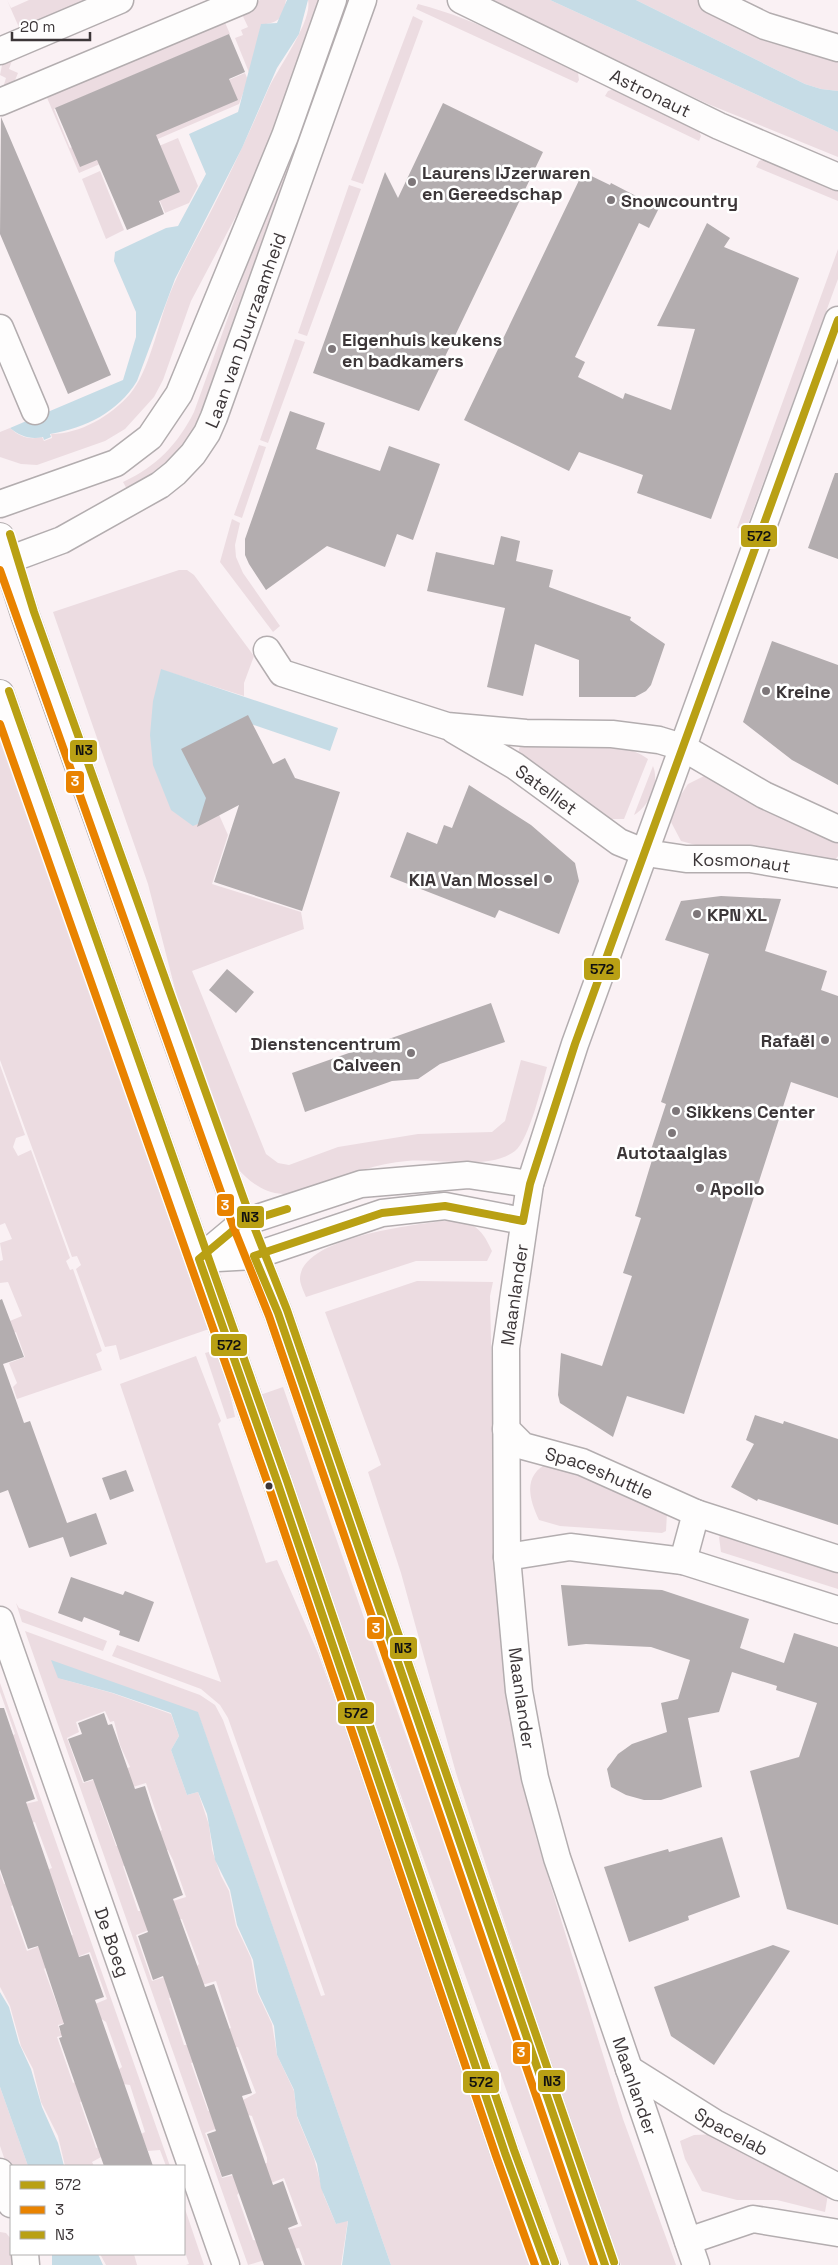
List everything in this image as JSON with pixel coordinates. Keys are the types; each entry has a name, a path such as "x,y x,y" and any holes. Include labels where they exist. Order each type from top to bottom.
{"main road":[{"path":"3,553 242,1223 278,1313 605,2265"},
{"path":"0,694 281,1494 505,2153 546,2265"}],"street":[{"path":"0,51 118,0"},
{"path":"0,102 244,0"},
{"name":"Laan van Duurzaamheid","path":"0,504 116,463 150,437 179,394 286,136 333,0"},
{"name":"Laan van Duurzaamheid","path":"3,553 62,540 148,492 175,473 198,447 212,422 363,0"},
{"name":"Astronaut","path":"439,0 464,1 719,126 838,177"},
{"path":"712,0 766,26 838,48"},
{"name":"Maanlander","path":"692,2253 557,1858 535,1778 518,1692 507,1557 506,1348 523,1221 530,1184 575,1044 646,853 682,747 838,320"},
{"path":"0,328 35,411"},
{"name":"Satelliet","path":"267,650 282,673 447,726 515,766 595,827 619,842 646,853"},
{"name":"Satelliet","path":"447,726 526,733 612,734 658,740 682,747"},
{"path":"682,747 764,796 838,829"},
{"name":"Kosmonaut","path":"646,853 686,859 750,859 838,874"},
{"path":"199,1259 242,1223 361,1184 468,1175 530,1184"},
{"path":"199,1259 254,1256 382,1213 445,1206 523,1221"},
{"name":"Spaceshuttle","path":"506,1429 524,1446 582,1462 696,1513 838,1559"},
{"path":"683,1561 696,1513"},
{"path":"507,1557 570,1547 683,1561 838,1610"},
{"name":"De Boeg","path":"0,1620 226,2265"},
{"name":"Spacelab","path":"629,2069 715,2123 838,2187"},
{"path":"0,2172 10,2201"},
{"path":"692,2253 754,2218 837,2226"}],"shaded area":[{"path":"7,0 11,8 29,0 93,0 21,32"},
{"path":"260,0 286,0 283,12 276,21 261,25 250,75 235,38 243,35 241,30 248,27 240,10"},
{"path":"308,0 326,0 254,182 191,301 163,380 154,397 125,429 105,441 37,465 21,464 0,457 0,432 10,428 21,436 29,438 42,437 44,441 52,438 51,434 73,431 84,427 114,410 137,385 148,361 173,286 232,169 272,83 300,33 308,9"},
{"path":"342,0 352,0 346,25 189,447 129,493 123,482 156,462 181,434 194,412 258,234 260,235 261,232 259,231"},
{"path":"490,0 550,0 838,132 838,157 708,104 494,4"},
{"path":"636,0 699,0 766,33 838,56 838,91 821,89 805,84"},
{"path":"418,4 459,17 517,42 575,70 578,73 579,80 577,83 416,9"},
{"path":"413,16 423,21 363,184 351,180"},
{"path":"223,18 230,34 54,109 70,148 245,73 248,80 239,104 79,173 45,93"},
{"path":"14,55 9,69 18,73 11,90 2,91 6,78 0,75 3,60"},
{"path":"614,89 698,129 701,136 699,141 605,96 608,91"},
{"path":"178,138 198,186 189,203 165,213 140,154"},
{"path":"764,159 838,190 838,201 756,167 759,161"},
{"path":"100,171 124,230 106,239 82,179"},
{"path":"349,185 361,189 307,336 298,333"},
{"path":"838,249 838,279 748,524 743,529 737,528"},
{"path":"295,339 305,342 268,443 260,440"},
{"path":"259,445 266,447 242,518 234,515"},
{"path":"232,519 240,523 235,545 236,557 243,573 280,626 273,632 220,562"},
{"path":"179,570 187,570 194,575 254,656 244,683 244,696 162,670 159,679 228,835 212,884 301,912 304,929 192,971 266,1154 278,1163 289,1165 338,1147 418,1134 492,1132 505,1121 521,1060 547,1067 530,1124 515,1151 491,1161 407,1161 385,1164 288,1194 275,1193 261,1188 249,1180 233,1164 184,1024 148,884 53,612"},
{"path":"0,731 209,1329 120,1360 116,1345 105,1347 76,1269 81,1265 77,1256 72,1257 0,1060"},
{"path":"520,745 604,745 635,752 648,759 624,819 608,819 518,754"},
{"path":"653,766 655,780 652,794 644,806 634,815"},
{"path":"706,775 834,838 838,843 838,856 835,860 714,850 681,841 671,822 677,801 688,784"},
{"path":"0,1065 25,1135 16,1138 13,1147 18,1156 31,1150 70,1258 66,1261 70,1270 73,1269 102,1351 96,1354 102,1370 17,1399 13,1387 17,1383 9,1363 25,1357 16,1332 0,1338 0,1325 22,1316 8,1282 0,1283 0,1261 3,1260 0,1243 12,1239 5,1223 0,1225"},
{"path":"460,1219 480,1231 486,1239 492,1251 487,1261 416,1261 306,1297 300,1279 306,1264 320,1252 342,1242 368,1234 395,1228"},
{"path":"417,1281 493,1282 490,1296 496,1562 514,1728 536,1837 623,2119 676,2265 621,2265 567,2114 456,1773 401,1573 368,1472 381,1465 325,1312"},
{"path":"216,1350 235,1417 227,1419 205,1353"},
{"path":"196,1356 221,1421 218,1424 266,1563 277,1560 318,1653 441,1989 537,2265 391,2265 198,1713 58,1678 112,1693 171,1714 179,1736 171,1750 187,1795 198,1792 209,1825 212,1850 221,1876 229,1891 236,1926 251,1958 257,1992 272,2024 277,2055 294,2091 297,2117 314,2158 324,2196 336,2224 348,2220 341,2265 305,2265 299,2248 294,2249 287,2230 302,2226 284,2178 271,2183 264,2164 267,2163 267,2158 252,2116 248,2115 243,2100 256,2093 238,2047 225,2050 220,2034 231,2028 216,1981 202,1985 196,1967 199,1964 182,1919 178,1919 173,1901 186,1897 173,1860 168,1850 155,1853 149,1836 162,1830 146,1783 133,1787 126,1769 130,1767 120,1745 114,1721 110,1722 105,1711 76,1722 79,1732 67,1738 83,1783 97,1779 103,1799 100,1801 116,1846 119,1846 126,1865 123,1866 138,1911 143,1911 149,1930 136,1935 152,1981 165,1977 173,1997 169,1998 184,2045 188,2045 195,2062 191,2063 208,2111 212,2110 218,2128 205,2133 222,2178 234,2175 240,2192 237,2195 253,2240 258,2241 265,2260 248,2265 25,1631 200,1695 215,1705 223,1720 321,1996 325,1995 228,1718 220,1705 201,1689 112,1656 117,1645 221,1682 120,1384"},
{"path":"283,1387 596,2265 569,2265 401,1796 260,1395"},
{"path":"550,1462 667,1513 666,1531 662,1533 560,1526 539,1520 532,1503 530,1487 535,1473"},
{"path":"725,1531 838,1566 838,1589 721,1552 719,1537"},
{"path":"16,1603 19,1608 107,1641 103,1651 22,1622"},
{"path":"0,1683 170,2165 166,2165 160,2150 148,2151 141,2134 145,2132 130,2085 123,2084 118,2070 122,2067 106,2022 100,2018 95,2004 107,1999 90,1952 77,1957 69,1936 73,1935 57,1890 54,1891 47,1870 52,1868 35,1822 31,1823 25,1804 38,1801 20,1751 8,1757 3,1740 15,1734 0,1692"},
{"path":"0,1873 4,1884 18,1881 25,1901 11,1906 27,1951 40,1946 47,1966 44,1969 60,2013 64,2012 68,2022 58,2025 60,2032 70,2029 71,2033 57,2037 73,2083 86,2078 93,2098 80,2102 96,2148 110,2145 112,2165 108,2165 103,2156 92,2162 94,2165 65,2165 58,2136 41,2102 33,2069 21,2046 10,2006 0,1987"},
{"path":"0,2087 28,2165 10,2165 10,2175 0,2146"},
{"path":"720,2134 828,2194 825,2212 777,2200 737,2200 702,2191 685,2159 680,2141 694,2135"},
{"path":"185,2209 204,2265 186,2265 189,2264 185,2252"},
{"path":"0,2232 6,2233 10,2238 10,2255 16,2255 17,2265 0,2265"},
{"path":"101,2255 134,2255 137,2265 106,2265"}],"water":[{"path":"287,0 308,0 299,34 277,68 242,148 175,279 137,381 120,402 100,417 76,428 50,434 51,437 44,440 43,437 25,437 10,428 123,380 136,337 136,312 114,261 115,252 166,228 178,226 206,174 189,134 238,112 261,24 277,23"},
{"path":"550,0 636,0 805,84 821,89 838,91 838,132"},
{"path":"161,669 338,728 330,751 248,723 219,815 193,826 171,810 153,765 150,735 153,701"},
{"path":"51,1660 198,1712 391,2265 342,2265 348,2221 336,2224 321,2188 317,2164 297,2116 294,2090 277,2055 274,2026 258,1992 253,1960 237,1925 230,1890 215,1860 207,1814 198,1792 187,1795 171,1750 179,1736 171,1713 113,1693 58,1678"},
{"path":"0,1992 9,2007 19,2043 31,2069 42,2107 58,2143 64,2165 28,2165 0,2087"},
{"path":"52,2255 98,2255 103,2265 52,2265"}],"building":[{"path":"229,34 245,72 229,79 238,100 156,135 180,192 159,201 164,214 127,230 97,160 80,167 55,108"},
{"path":"443,103 543,152 419,411 313,373 385,172 398,198"},
{"path":"1,117 111,375 68,394 0,234"},
{"path":"583,172 610,185 611,183 659,208 649,228 639,223 575,357 585,362 578,377 623,399 625,393 671,410 695,329 657,326 707,223 730,238 724,247 799,278 711,519 637,493 643,475 579,452 569,471 464,420"},
{"path":"290,411 325,423 316,449 380,471 389,446 440,464 413,540 397,534 385,567 327,546 266,590 249,564 245,555 245,539"},
{"path":"835,473 838,473 838,559 808,548"},
{"path":"501,536 520,541 516,561 553,570 549,587 631,617 630,620 665,644 651,685 646,691 635,697 579,697 579,660 535,644 523,696 487,687 505,608 427,591 436,552 494,565"},
{"path":"772,641 838,665 838,785 792,760 743,722"},
{"path":"248,715 273,764 285,758 295,778 340,792 302,911 214,882 239,805 197,827 206,798 181,749"},
{"path":"469,785 531,825 575,863 579,881 559,934 499,910 495,918 390,877 407,832 437,844 444,825 452,828"},
{"name":"Apollo","path":"721,896 781,899 765,951 827,971 821,990 838,996 838,1098 791,1082 684,1414 627,1396 613,1437 560,1403 558,1395 561,1353 602,1366 632,1276 623,1273 641,1218 635,1216 652,1160 648,1159 666,1104 661,1102 709,954 665,940 681,901"},
{"path":"227,969 254,992 236,1013 209,990"},
{"name":"Dienstencentrum Calveen","path":"491,1003 505,1042 440,1064 418,1079 392,1081 305,1112 292,1073"},
{"path":"2,1299 24,1357 3,1364 24,1423 30,1421 67,1523 96,1513 107,1544 70,1557 63,1537 29,1548 8,1490 0,1493 0,1300"},
{"path":"755,1415 783,1424 784,1421 838,1439 838,1525 758,1499 757,1501 731,1487 754,1444 746,1440"},
{"path":"126,1470 134,1491 110,1500 102,1478"},
{"path":"71,1577 123,1595 125,1591 154,1602 139,1642 119,1635 120,1631 84,1617 82,1622 58,1613"},
{"path":"561,1585 662,1590 749,1619 740,1648 784,1663 794,1633 838,1647 838,1925 787,1909 750,1771 799,1757 817,1703 776,1690 777,1686 732,1672 719,1712 688,1718 702,1787 661,1800 644,1800 626,1795 611,1787 607,1769 618,1754 632,1744 667,1732 661,1703 678,1699 690,1660 651,1647 586,1644 568,1646"},
{"path":"0,1708 4,1708 35,1799 26,1802 79,1957 89,1954 104,1997 95,2000 153,2165 104,2165 59,2038 62,2037 59,2026 64,2024 38,1946 28,1949 0,1869"},
{"path":"104,1713 108,1725 112,1724 135,1789 145,1786 183,1895 173,1899 205,1987 214,1984 252,2093 242,2096 273,2185 283,2181 298,2224 288,2228 302,2265 264,2265 232,2174 222,2177 207,2134 216,2131 163,1976 153,1980 138,1936 148,1932 93,1779 84,1782 68,1739 82,1734 78,1723"},
{"path":"722,1837 740,1897 688,1916 689,1920 629,1942 604,1867 668,1849 669,1852"},
{"path":"773,1945 790,1951 714,2065 671,2036 654,1987"}],"transit line":[{"name":"572","path":"605,2265 278,1313 254,1256 382,1213 445,1206 523,1221 530,1184 575,1044 838,320"},
{"name":"N3","path":"10,534 34,612 251,1219 287,1310 614,2262"},
{"name":"3","path":"0,570 233,1226 269,1316 594,2265"},
{"name":"N3","path":"9,691 287,1481 514,2150 555,2262"},
{"name":"3","path":"0,724 269,1487 496,2156 535,2265"},
{"name":"572","path":"287,1209 242,1223 199,1259 278,1484 505,2153 546,2265"}],"place":[{"name":"Laurens IJzerwaren en Gereedschap","path":"412,182"},
{"name":"Snowcountry","path":"611,200"},
{"name":"Eigenhuis keukens en badkamers","path":"332,349"},
{"name":"Kreine","path":"766,691"},
{"name":"KIA Van Mossel","path":"548,879"},
{"name":"KPN XL","path":"697,914"},
{"name":"Rafaël","path":"825,1040"},
{"name":"Dienstencentrum Calveen","path":"411,1053"},
{"name":"Sikkens Center","path":"676,1111"},
{"name":"Autotaalglas","path":"672,1133"},
{"name":"Apollo","path":"700,1188"}]}
